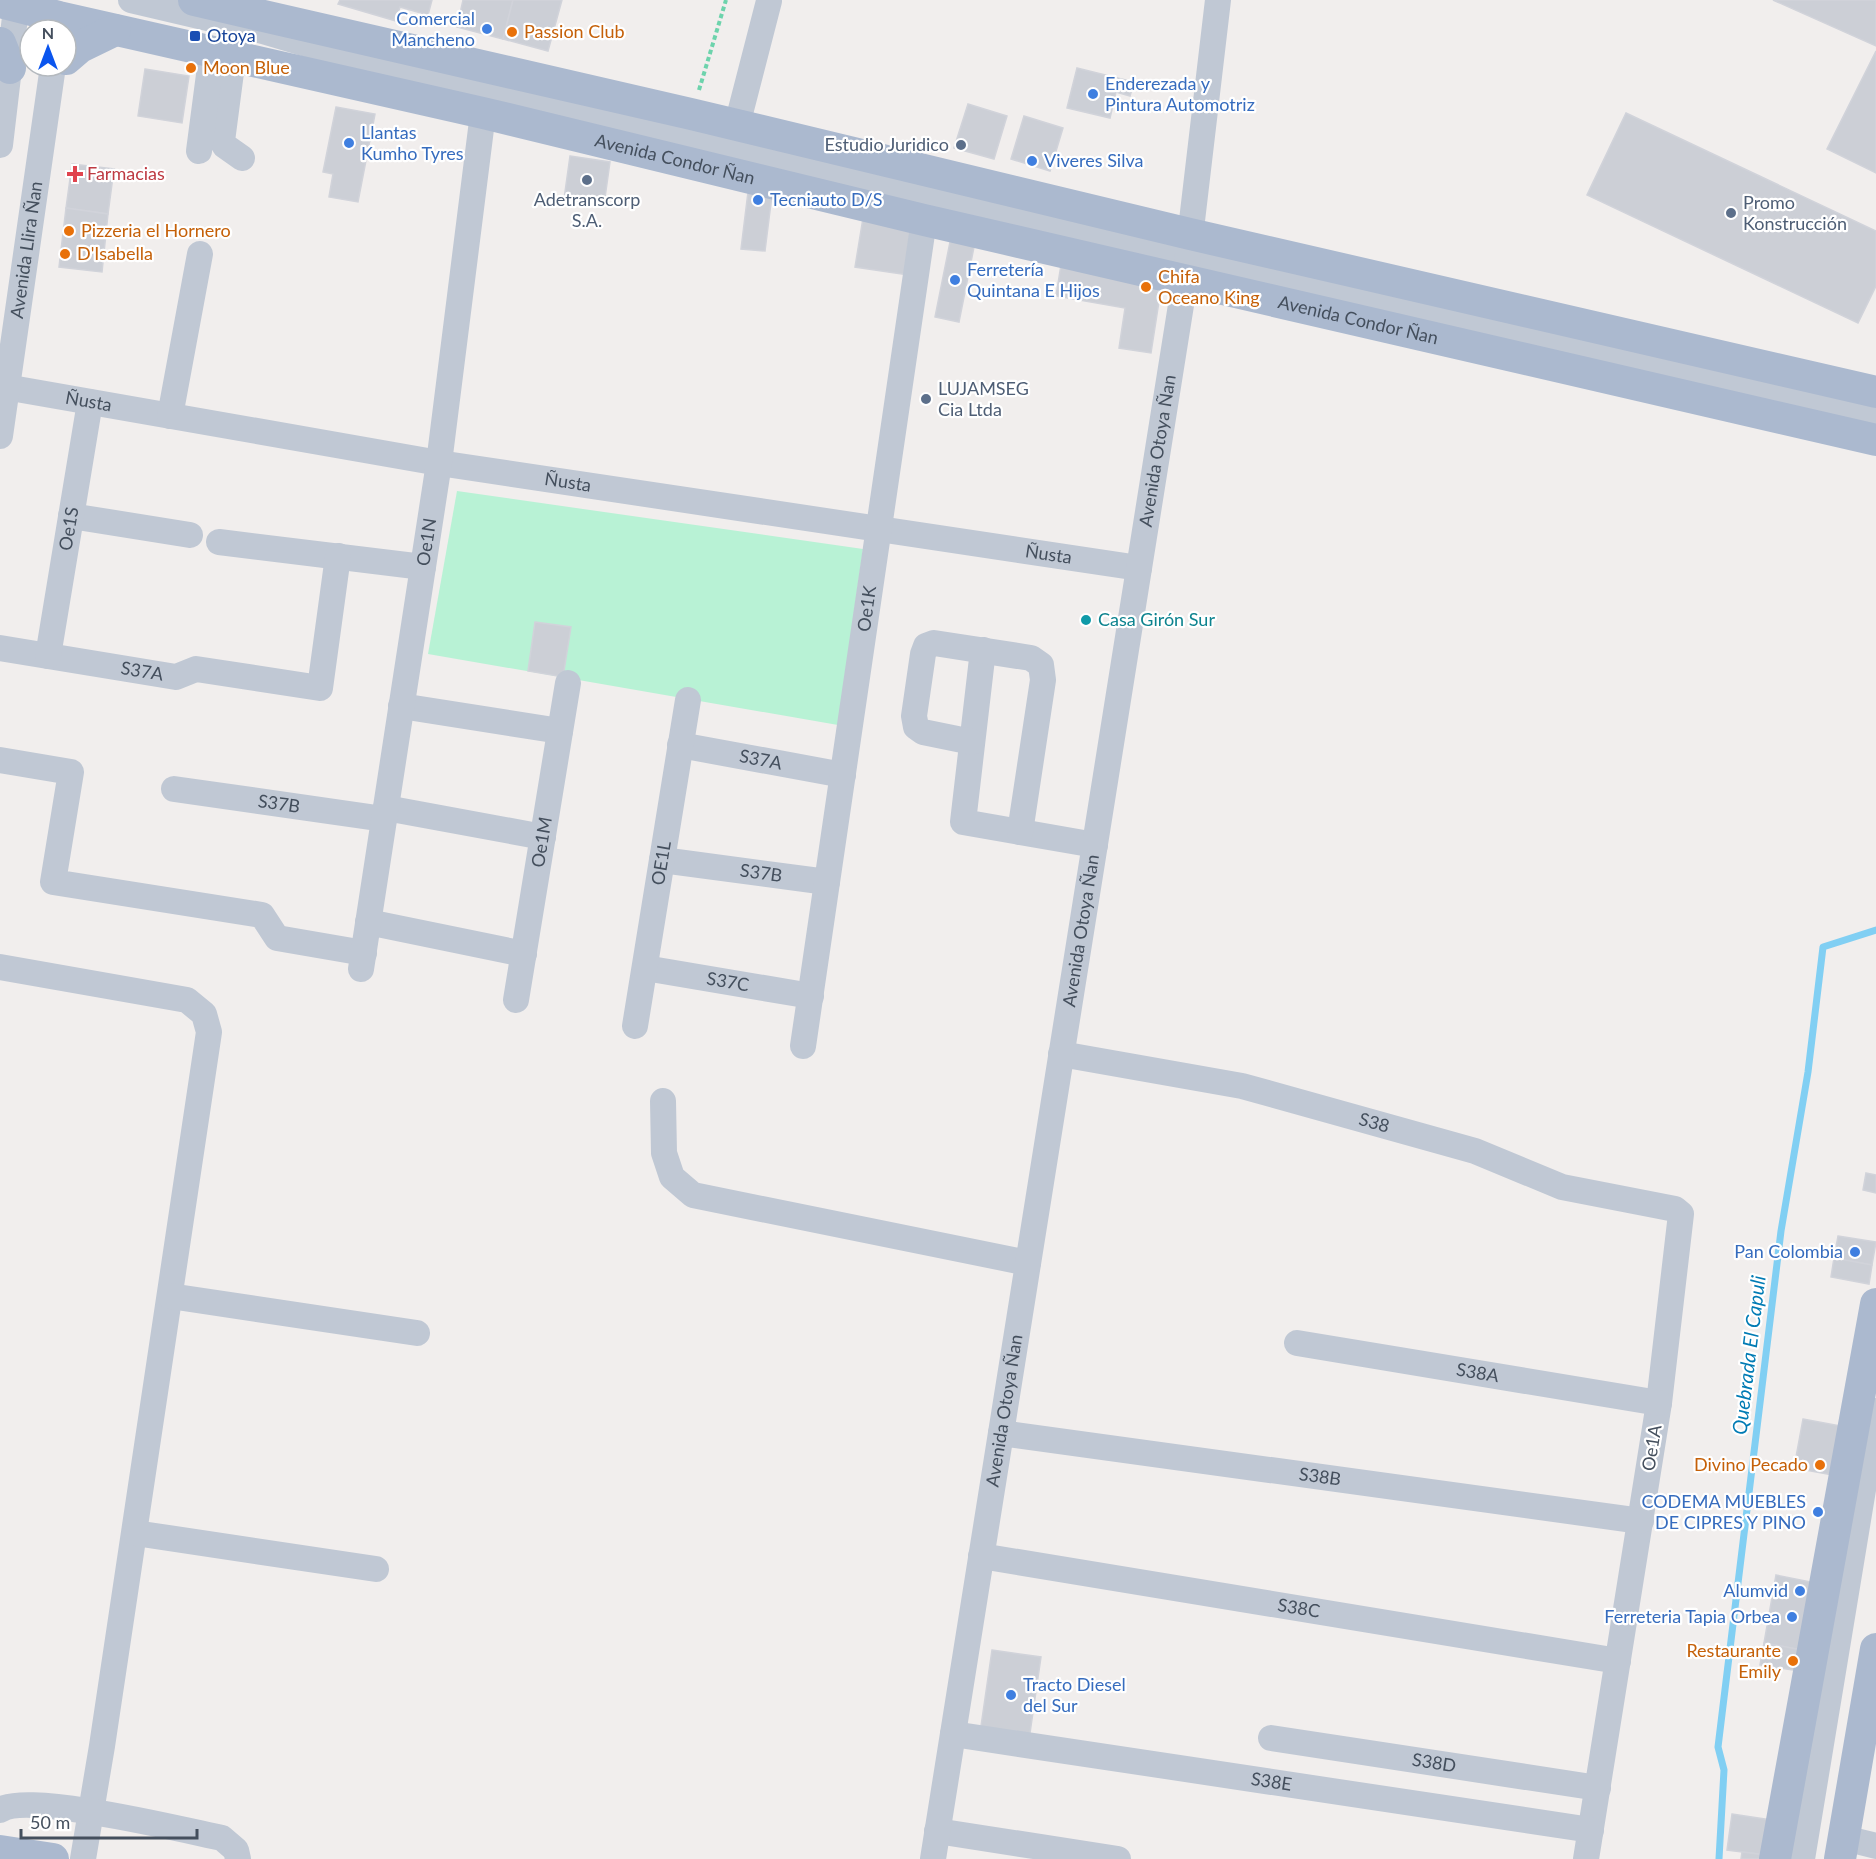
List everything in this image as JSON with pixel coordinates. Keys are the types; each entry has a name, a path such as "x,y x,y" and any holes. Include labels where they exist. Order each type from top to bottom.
{"main road":[{"name":"Avenida Condor Ñan","path":"194,0 237,4 737,125 1187,258 1876,440"},
{"name":"Avenida Condor Ñan","path":"11,3 57,10 115,30 483,113 924,220 1187,258 1876,392"},
{"path":"78,50 115,30"},
{"path":"1775,1859 1876,1304"},
{"path":"1842,1849 1876,1649"},
{"path":"0,1851 48,1859"}],"street":[{"path":"131,0 262,31 408,74 1187,258 1876,415"},
{"name":"Avenida Otoya Ñan","path":"933,1859 1187,258 1218,0"},
{"path":"737,125 770,1"},
{"path":"0,145 5,55 11,3"},
{"path":"57,10 271,52 408,74"},
{"path":"199,151 222,55"},
{"path":"222,55 222,141 225,146 242,158"},
{"name":"Avenida Llira Ñan","path":"0,436 4,386 55,78"},
{"name":"Oe1N","path":"0,760 70,772 53,882 262,915 277,938 362,961 439,463 483,113"},
{"name":"Oe1K","path":"803,1046 815,1003 827,882 924,220"},
{"path":"170,416 200,254"},
{"name":"Ñusta","path":"4,386 439,463 1139,568"},
{"name":"Oe1S","path":"48,656 90,402"},
{"path":"71,516 190,535"},
{"path":"219,542 423,567"},
{"name":"S37A","path":"0,648 176,677 196,669 320,688 338,556"},
{"path":"972,742 923,732 916,727 914,716 923,654 926,646 934,642 1031,658 1041,665 1043,680 1020,832"},
{"path":"983,650 963,822 1095,845"},
{"name":"Oe1M","path":"516,1000 568,683"},
{"name":"OE1L","path":"635,1026 688,699"},
{"path":"402,706 560,730"},
{"name":"S37A","path":"680,745 843,775"},
{"name":"S37B","path":"174,789 385,814 543,837"},
{"name":"S37B","path":"662,860 827,882"},
{"path":"368,922 524,954"},
{"path":"0,967 187,1000 204,1014 210,1032 135,1533 83,1859"},
{"name":"S37C","path":"645,968 815,1003"},
{"name":"S38","path":"1061,1054 1242,1086 1475,1151 1562,1187 1675,1209 1682,1214"},
{"path":"663,1101 664,1154 672,1177 693,1195 1028,1263"},
{"name":"Oe1A","path":"1586,1859 1659,1403 1682,1214"},
{"path":"170,1296 417,1332"},
{"name":"S38A","path":"1297,1343 1659,1403"},
{"path":"1802,1859 1876,1411"},
{"name":"S38B","path":"1001,1432 1641,1521"},
{"path":"1816,1859 1876,1514"},
{"path":"135,1533 376,1569"},
{"name":"S38C","path":"981,1556 1618,1661"},
{"name":"S38E","path":"952,1734 1591,1830"},
{"name":"S38D","path":"1271,1738 1598,1788"},
{"path":"0,1810 7,1806 31,1806 91,1811 222,1838 236,1850 238,1859"},
{"path":"937,1831 1118,1859"},
{"path":"1842,1849 1876,1846"}],"path":[{"path":"692,114 726,0"}],"green space":[{"path":"457,491 863,549 838,725 428,654"}],"building":[{"path":"340,0 432,0 428,15 400,7 396,21 338,4"},
{"path":"463,0 513,0 503,39 457,27"},
{"path":"513,0 562,0 548,51 503,39"},
{"path":"1773,0 1876,0 1876,46"},
{"path":"1876,51 1876,173 1827,149"},
{"name":"Enderezada y Pintura Automotriz","path":"1077,68 1134,82 1130,96 1116,92 1110,118 1067,108"},
{"path":"145,69 189,76 182,123 138,116"},
{"path":"968,104 1007,116 994,159 954,148"},
{"name":"Llantas Kumho Tyres","path":"336,107 375,114 358,202 329,197 333,174 323,172"},
{"name":"Promo Konstrucción","path":"1626,113 1876,231 1876,286 1858,323 1587,195"},
{"path":"1024,116 1063,128 1050,171 1011,159"},
{"name":"Adetranscorp S.A.","path":"570,156 610,162 604,205 564,199"},
{"path":"72,164 114,169 108,214 66,208"},
{"path":"748,192 772,195 765,251 741,249"},
{"path":"66,208 108,214 102,272 59,267"},
{"path":"863,218 916,227 908,275 855,267"},
{"name":"Ferretería Quintana E Hijos","path":"951,237 975,242 959,322 935,317"},
{"path":"1061,265 1155,287 1160,295 1151,353 1119,348 1125,308 1056,296"},
{"path":"535,622 571,627 563,677 528,671"},
{"path":"1866,1173 1876,1175 1876,1193 1863,1190"},
{"name":"Pan Colombia","path":"1838,1236 1876,1242 1872,1265 1834,1258"},
{"path":"1834,1258 1872,1265 1869,1284 1831,1277"},
{"path":"1803,1419 1841,1426 1832,1475 1794,1468"},
{"path":"1776,1575 1816,1583 1802,1650 1764,1643"},
{"path":"1764,1643 1802,1650 1799,1671 1760,1665"},
{"name":"Tracto Diesel del Sur","path":"992,1650 1041,1657 1029,1740 980,1733"},
{"path":"1732,1814 1771,1820 1766,1855 1727,1850"},
{"path":"1742,1852 1766,1855 1765,1859 1741,1859"}],"waterway":[{"name":"Quebrada El Capuli","path":"1719,1859 1724,1770 1718,1747 1781,1231 1808,1072 1823,947 1876,930"}],"place":[{"name":"Comercial Mancheno","path":"487,29"},
{"name":"Passion Club","path":"512,32"},
{"name":"Otoya","path":"195,36"},
{"name":"Moon Blue","path":"191,68"},
{"name":"Enderezada y Pintura Automotriz","path":"1093,94"},
{"name":"Llantas Kumho Tyres","path":"349,143"},
{"name":"Estudio Juridico","path":"961,145"},
{"name":"Viveres Silva","path":"1032,161"},
{"name":"Farmacias","path":"75,174"},
{"name":"Adetranscorp S.A.","path":"587,180"},
{"name":"Tecniauto D/S","path":"758,200"},
{"name":"Promo Konstrucción","path":"1731,213"},
{"name":"Pizzeria el Hornero","path":"69,231"},
{"name":"D'Isabella","path":"65,254"},
{"name":"Ferretería Quintana E Hijos","path":"955,280"},
{"name":"Chifa Oceano King","path":"1146,287"},
{"name":"LUJAMSEG Cia Ltda","path":"926,399"},
{"name":"Casa Girón Sur","path":"1086,620"},
{"name":"Pan Colombia","path":"1855,1252"},
{"name":"Divino Pecado","path":"1820,1465"},
{"name":"CODEMA MUEBLES DE CIPRES Y PINO","path":"1818,1512"},
{"name":"Alumvid","path":"1800,1591"},
{"name":"Ferreteria Tapia Orbea","path":"1792,1617"},
{"name":"Restaurante Emily","path":"1793,1661"},
{"name":"Tracto Diesel del Sur","path":"1011,1695"}]}
